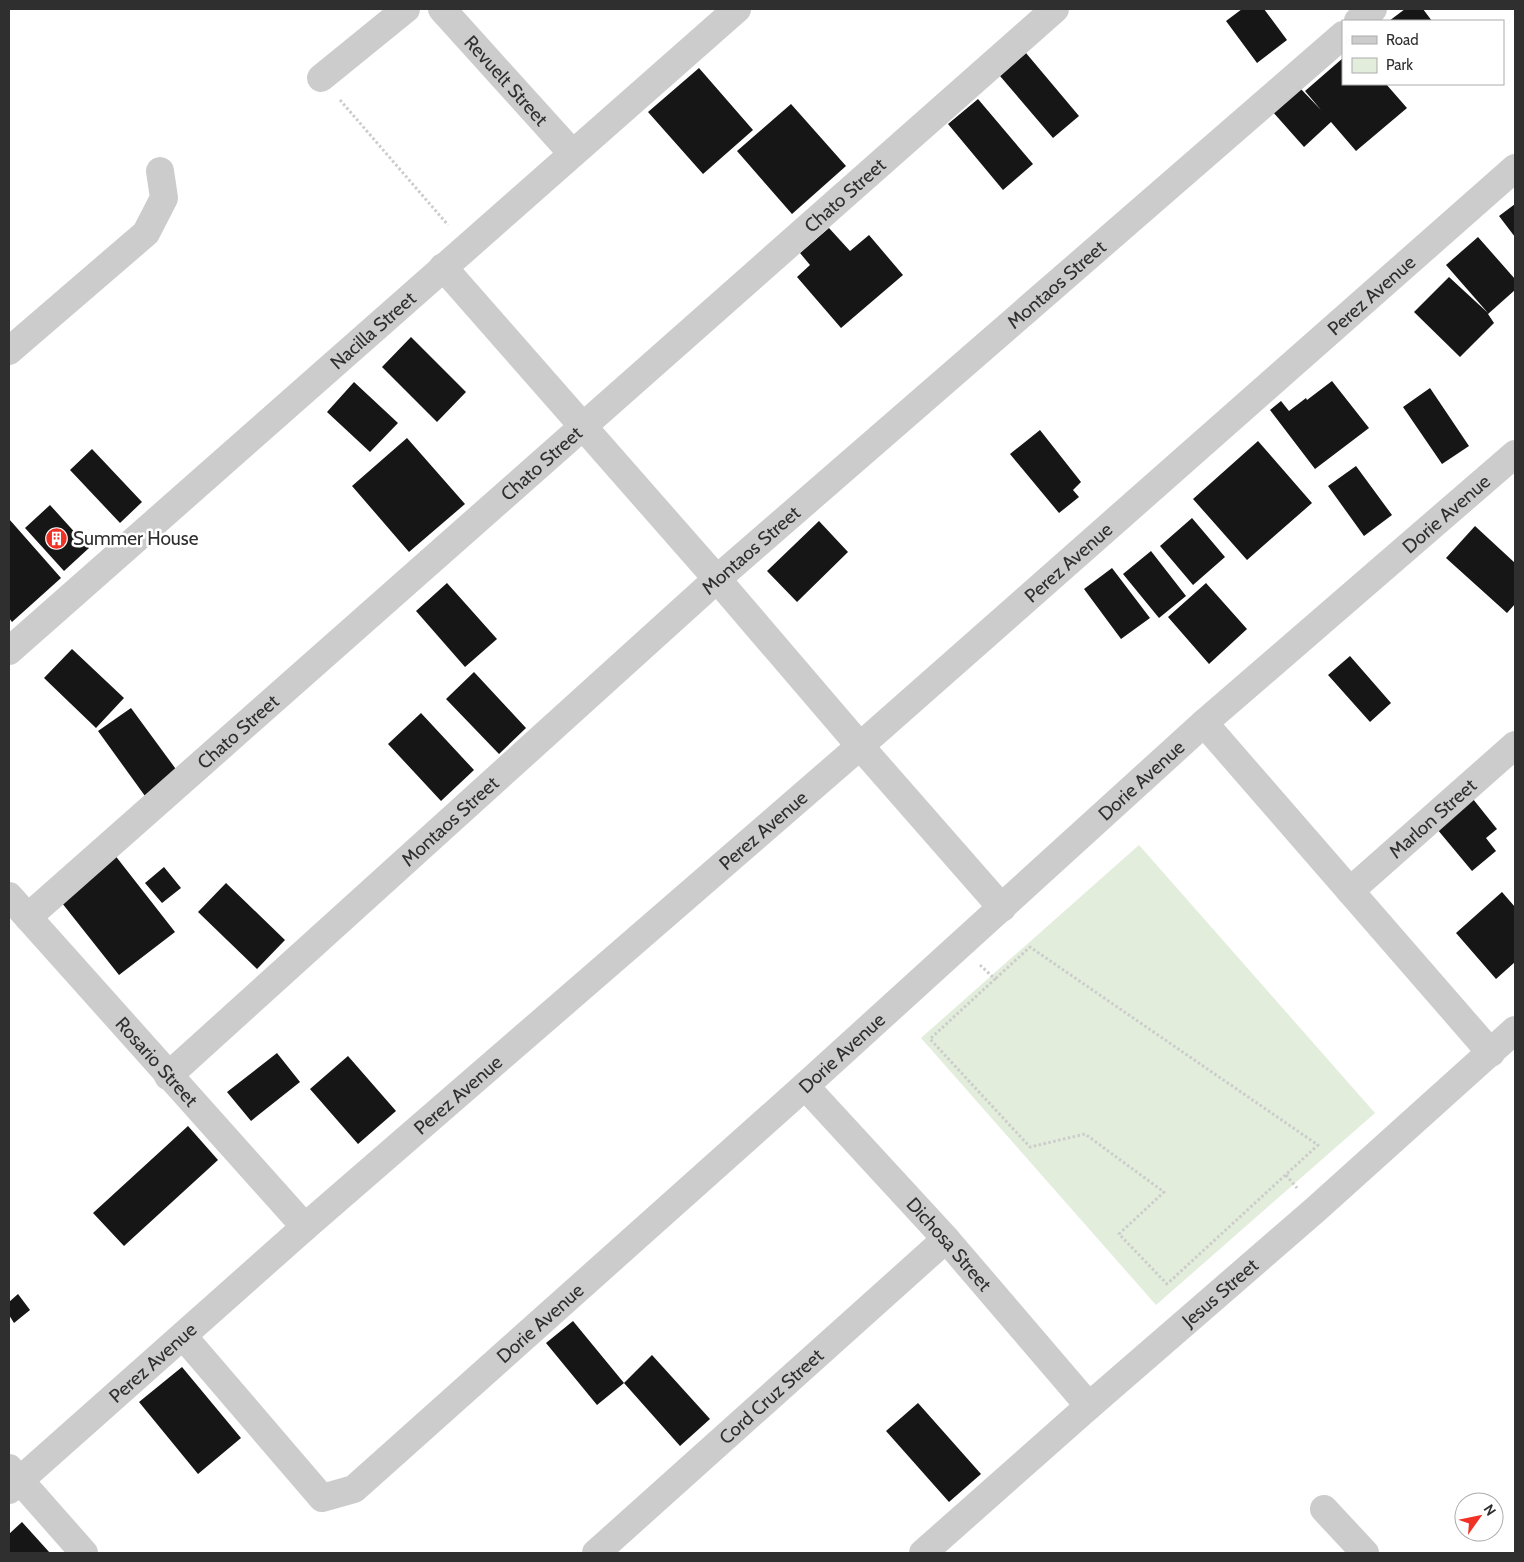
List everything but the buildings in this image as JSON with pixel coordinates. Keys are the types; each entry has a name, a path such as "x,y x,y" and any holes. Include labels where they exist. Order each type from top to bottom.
{"street":[{"path":"321,78 406,9"},
{"name":"Revuelt Street","path":"442,9 572,153"},
{"name":"Nacilla Street","path":"9,651 737,9"},
{"name":"Chato Street","path":"28,917 1055,9"},
{"path":"1359,20 1373,9"},
{"name":"Montaos Street","path":"168,1076 717,579 1342,36"},
{"name":"Perez Avenue","path":"12,1479 183,1336 860,746 1515,168"},
{"path":"9,352 146,234 164,198 160,171"},
{"path":"443,267 1002,908"},
{"name":"Dorie Avenue","path":"183,1336 322,1498 354,1489 805,1086 1204,722 1515,454"},
{"path":"1204,722 1491,1053"},
{"name":"Marlon Street","path":"1350,891 1515,746"},
{"name":"Rosario Street","path":"9,896 168,1076 306,1227"},
{"name":"Jesus Street","path":"923,1553 1308,1216 1515,1030"},
{"name":"Dichosa Street","path":"805,1086 946,1238 1089,1406"},
{"name":"Cord Cruz Street","path":"596,1553 946,1238"},
{"path":"12,1479 84,1553"},
{"path":"1324,1509 1365,1553"}],"path":[{"path":"321,78 466,246"},
{"path":"959,946 995,979"},
{"path":"1030,947 1318,1145 1167,1284 1119,1234 1164,1192 1085,1134 1030,1146 930,1039 995,979 1030,947"}],"green space":[{"path":"1139,845 1375,1113 1156,1305 921,1038"}],"place":[{"name":"Summer House","path":"57,538"}]}
